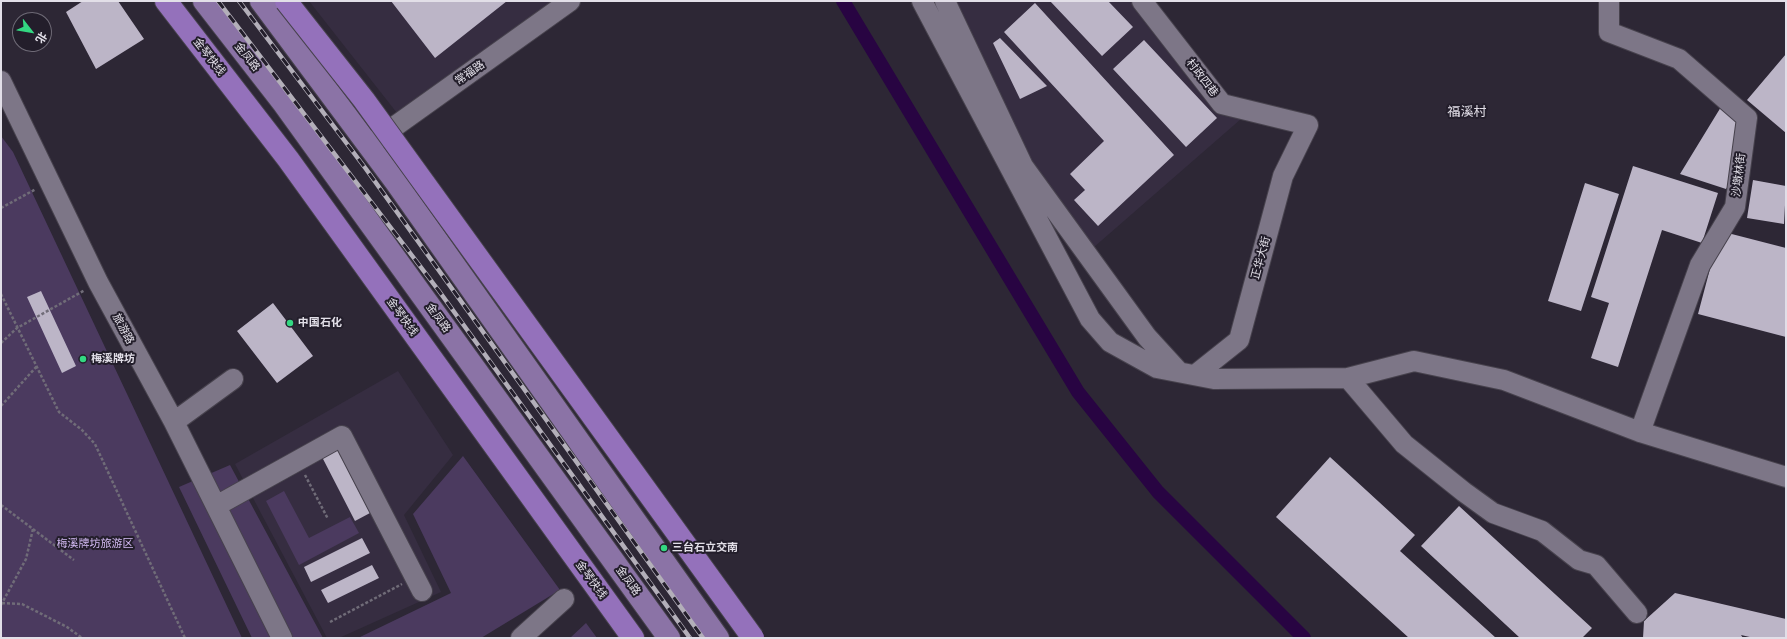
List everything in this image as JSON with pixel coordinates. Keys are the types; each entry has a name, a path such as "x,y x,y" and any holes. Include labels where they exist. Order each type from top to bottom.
{"highway":[{"name":"金琴快线","path":"166,1 293,166 633,638"},
{"path":"286,1 364,100 753,638"}],"main road":[{"name":"金凤路","path":"204,1 289,111 669,638"},
{"path":"262,1 368,145 718,638"}],"street":[{"name":"常福路","path":"368,145 570,1"},
{"path":"922,1 1090,319 1110,342 1157,368 1214,379 1348,378 1414,361 1504,380 1640,432 1786,477"},
{"path":"945,1 1023,166 1147,337 1187,374"},
{"name":"村政四巷","path":"1142,1 1222,104 1308,125"},
{"name":"沙墩林街","path":"1609,1 1609,32 1679,59 1747,118 1735,207 1700,265 1640,432"},
{"name":"旅游路","path":"1,81 98,282 174,422 282,638"},
{"name":"正华大街","path":"1187,374 1239,340 1283,176 1308,125"},
{"path":"1348,378 1404,444 1428,464 1493,513 1542,531 1579,560 1596,565 1637,613"},
{"path":"174,422 233,379"},
{"path":"216,506 342,436 418,584"},
{"path":"521,638 564,599"}],"path":[{"path":"1,208 50,182"},
{"path":"1,343 17,328 98,282"},
{"path":"1,294 59,412 82,430 95,444 185,638"},
{"path":"1,406 37,366"},
{"path":"298,460 328,519"},
{"path":"1,505 74,560"},
{"path":"33,529 26,559 2,604 22,604 67,627 82,638"},
{"path":"330,622 418,584"}],"shaded area":[{"path":"309,1 557,1 397,113"},
{"path":"938,1 1148,1 1241,119 1078,261"},
{"path":"398,371 453,455 404,515 441,592 339,638 327,638 235,464"}],"green space":[{"name":"梅溪牌坊旅游区","path":"1,136 13,152 242,638 1,638"},
{"path":"463,456 560,590 481,638 358,638 451,593 413,514"},
{"path":"230,465 323,638 252,638 179,487"},
{"path":"284,491 309,538 350,517 359,533 299,565 266,501"},
{"path":"586,623 597,638 570,638"}],"building":[{"path":"83,1 118,1 144,39 96,69 66,12"},
{"path":"391,1 507,1 435,58"},
{"path":"1050,1 1108,1 1133,27 1102,56"},
{"path":"1035,3 1174,155 1098,226 1074,200 1085,190 1070,174 1104,141 1004,32"},
{"path":"1000,38 1047,86 1020,99 993,43"},
{"path":"1144,40 1217,118 1186,147 1113,69"},
{"path":"1786,54 1786,133 1747,100"},
{"path":"1724,102 1744,120 1736,175 1726,189 1680,174"},
{"path":"1633,166 1718,193 1702,243 1662,230 1618,367 1591,358 1609,303 1591,297"},
{"path":"1753,180 1786,186 1784,224 1747,218"},
{"path":"1585,183 1619,194 1581,311 1548,301"},
{"path":"1720,231 1786,248 1786,337 1698,314"},
{"path":"41,291 76,366 62,373 27,297"},
{"path":"273,303 313,356 277,383 237,331"},
{"path":"337,449 370,513 355,521 322,457"},
{"path":"1330,457 1415,535 1400,551 1496,638 1409,638 1276,517"},
{"path":"1459,506 1592,628 1582,638 1520,638 1421,546"},
{"path":"362,538 370,553 311,582 304,567"},
{"path":"372,565 379,578 328,603 321,590"},
{"path":"1675,593 1786,619 1786,638 1754,638 1741,635 1743,638 1643,638 1644,621"}],"waterway":[{"path":"843,1 1078,392 1158,492 1304,638"}],"railway":[{"path":"218,1 439,291 690,638"},
{"path":"239,1 366,169 703,638"}],"place":[{"name":"中国石化","path":"290,323"},
{"name":"梅溪牌坊","path":"83,359"},
{"name":"三台石立交南","path":"664,548"}],"district":[{"name":"福溪村","path":"1467,112"}]}
